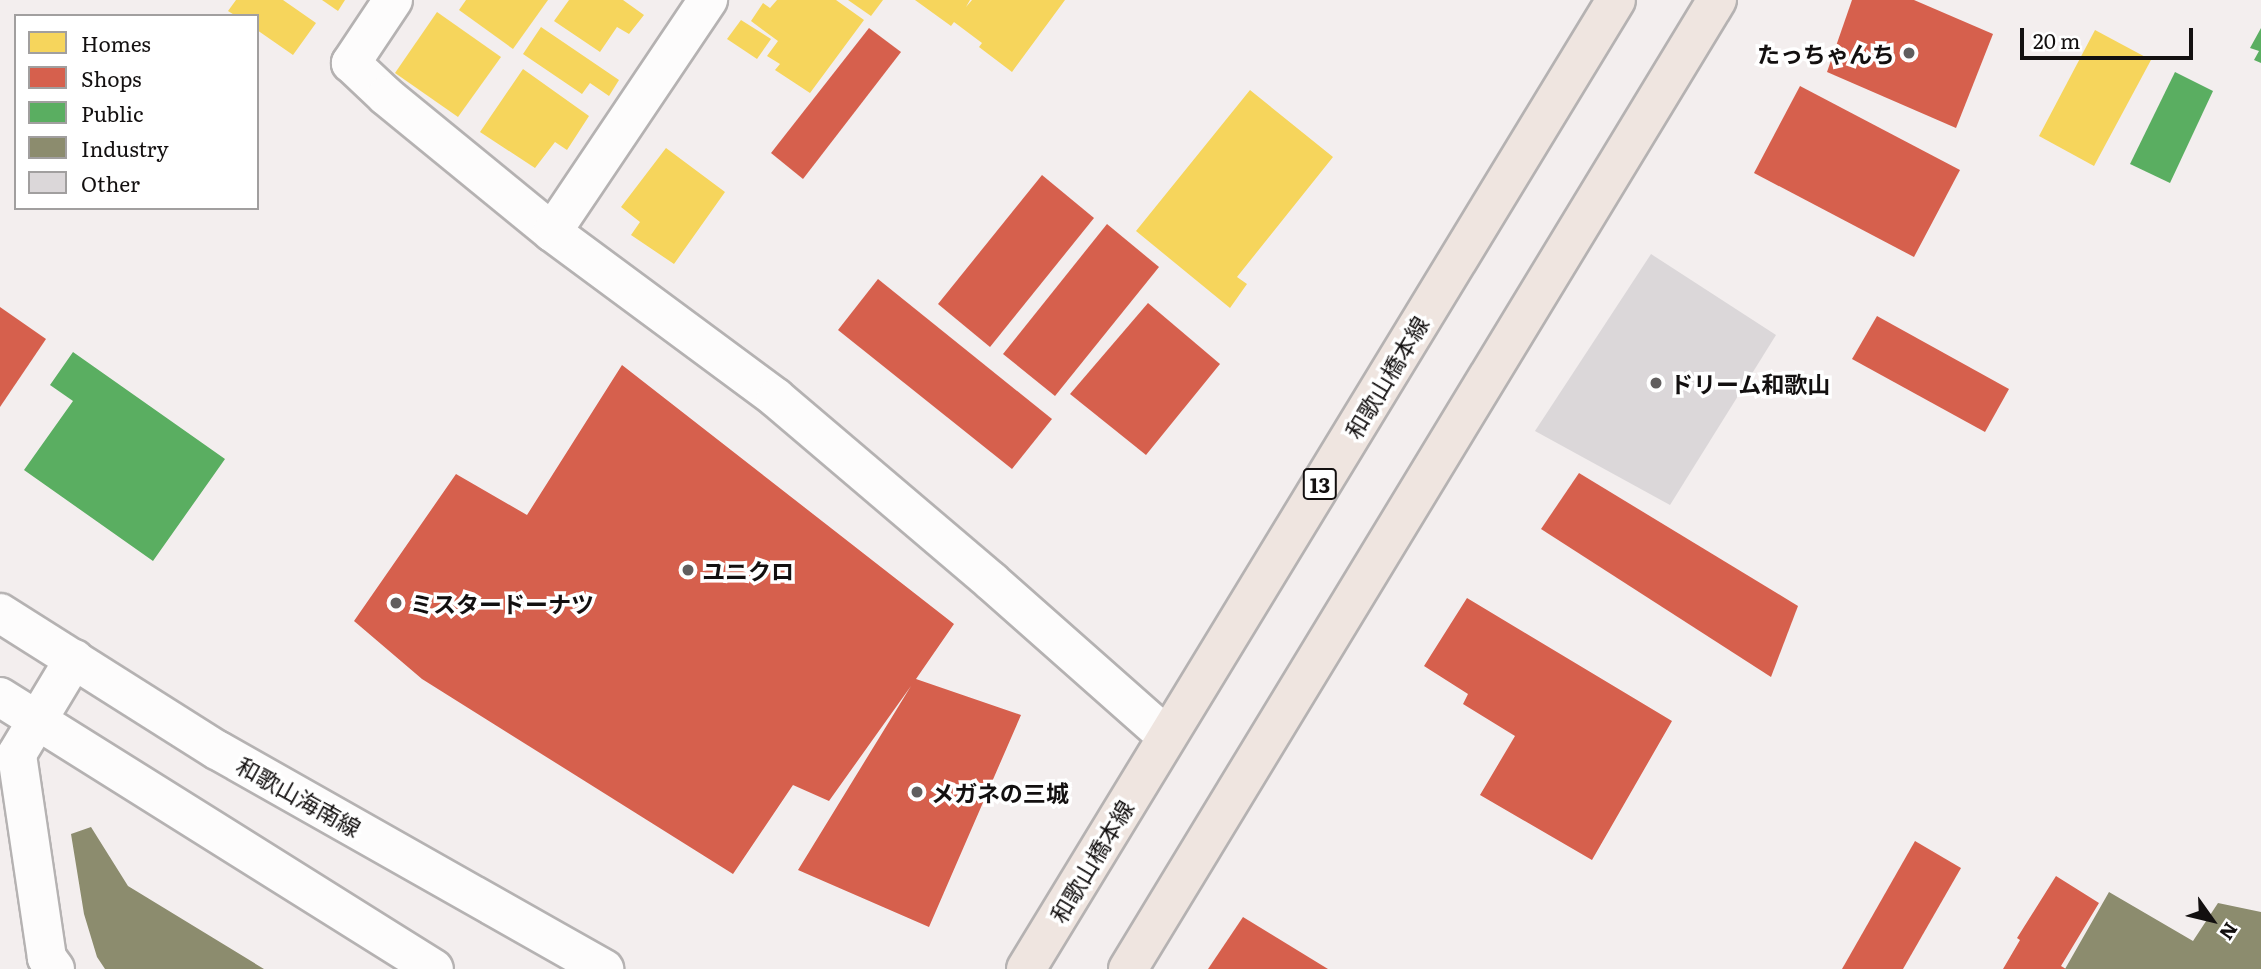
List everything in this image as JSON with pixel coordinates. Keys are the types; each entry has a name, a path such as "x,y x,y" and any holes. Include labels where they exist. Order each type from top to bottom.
{"main road":[{"name":"和歌山橋本線","path":"1026,969 1616,0"},
{"path":"1128,969 1717,0"}],"street":[{"path":"394,0 351,63 386,96 552,232 776,398 991,581 1167,736"},
{"path":"552,232 708,0"},
{"name":"和歌山海南線","path":"0,613 217,750 604,969"},
{"path":"55,969 47,958 17,754 74,659"},
{"path":"0,697 434,969"}],"building: Homes":[{"path":"236,0 283,0 316,23 293,55 259,31 259,14 233,14 228,11"},
{"path":"322,0 345,0 338,11"},
{"path":"466,0 548,0 513,49 459,10"},
{"path":"569,0 623,0 644,15 629,34 617,27 600,52 554,21"},
{"path":"777,0 836,0 864,20 810,93 775,70 780,64 767,56 778,41 751,21 763,3 770,8"},
{"path":"848,0 883,0 871,16"},
{"path":"915,0 970,0 966,7 972,0 1065,0 1012,72 979,47 982,43 954,22 951,26"},
{"path":"437,12 501,57 458,117 395,73"},
{"path":"741,20 771,39 757,59 727,39"},
{"path":"541,27 619,80 609,96 590,83 582,94 523,54"},
{"path":"2095,30 2151,60 2094,166 2039,136"},
{"path":"523,69 589,116 567,150 555,142 535,168 480,132"},
{"path":"1250,90 1333,157 1237,277 1247,284 1230,308 1136,231"},
{"path":"666,148 725,192 674,264 631,235 640,222 621,207"}],"building: Shops":[{"name":"たっちゃんち","path":"1852,0 1914,0 1993,34 1956,128 1827,72"},
{"path":"869,28 901,52 803,179 771,153"},
{"path":"1800,86 1960,170 1914,257 1754,173"},
{"path":"1042,175 1094,218 990,347 938,304"},
{"path":"1107,224 1159,267 1055,396 1003,354"},
{"path":"878,279 1052,419 1012,469 838,330"},
{"path":"1148,303 1220,364 1146,455 1070,394"},
{"path":"0,307 46,339 0,407"},
{"path":"1877,316 2009,389 1985,432 1852,359"},
{"name":"ユニクロ","path":"622,365 954,624 916,679 1021,715 929,927 798,870 911,686 829,801 793,785 733,874 422,679 354,621 456,474 527,515"},
{"path":"1579,473 1798,606 1771,677 1541,529"},
{"path":"1467,598 1672,721 1592,860 1480,795 1515,736 1463,704 1468,694 1424,666"},
{"path":"1915,841 1961,868 1903,969 1842,969"},
{"path":"2056,876 2099,903 2061,966 2066,969 2003,969 2020,940 2017,938"},
{"path":"1243,917 1328,969 1208,969"}],"building: Public":[{"path":"2261,28 2261,63 2254,60 2259,51 2250,48"},
{"path":"2175,72 2213,91 2170,183 2130,164"},
{"path":"73,352 225,459 153,561 24,470 73,401 50,385"}],"building: Industry":[{"path":"91,827 128,886 264,969 105,969 97,957 84,914 71,834"},
{"path":"2109,892 2193,941 2218,903 2261,912 2261,969 2065,969"}],"building: Other":[{"name":"ドリーム和歌山","path":"1651,254 1776,335 1670,505 1535,431"}],"place":[{"name":"たっちゃんち","path":"1909,53"},
{"name":"ドリーム和歌山","path":"1656,383"},
{"name":"ユニクロ","path":"688,570"},
{"name":"ミスタードーナツ","path":"396,603"},
{"name":"メガネの三城","path":"917,792"}]}
